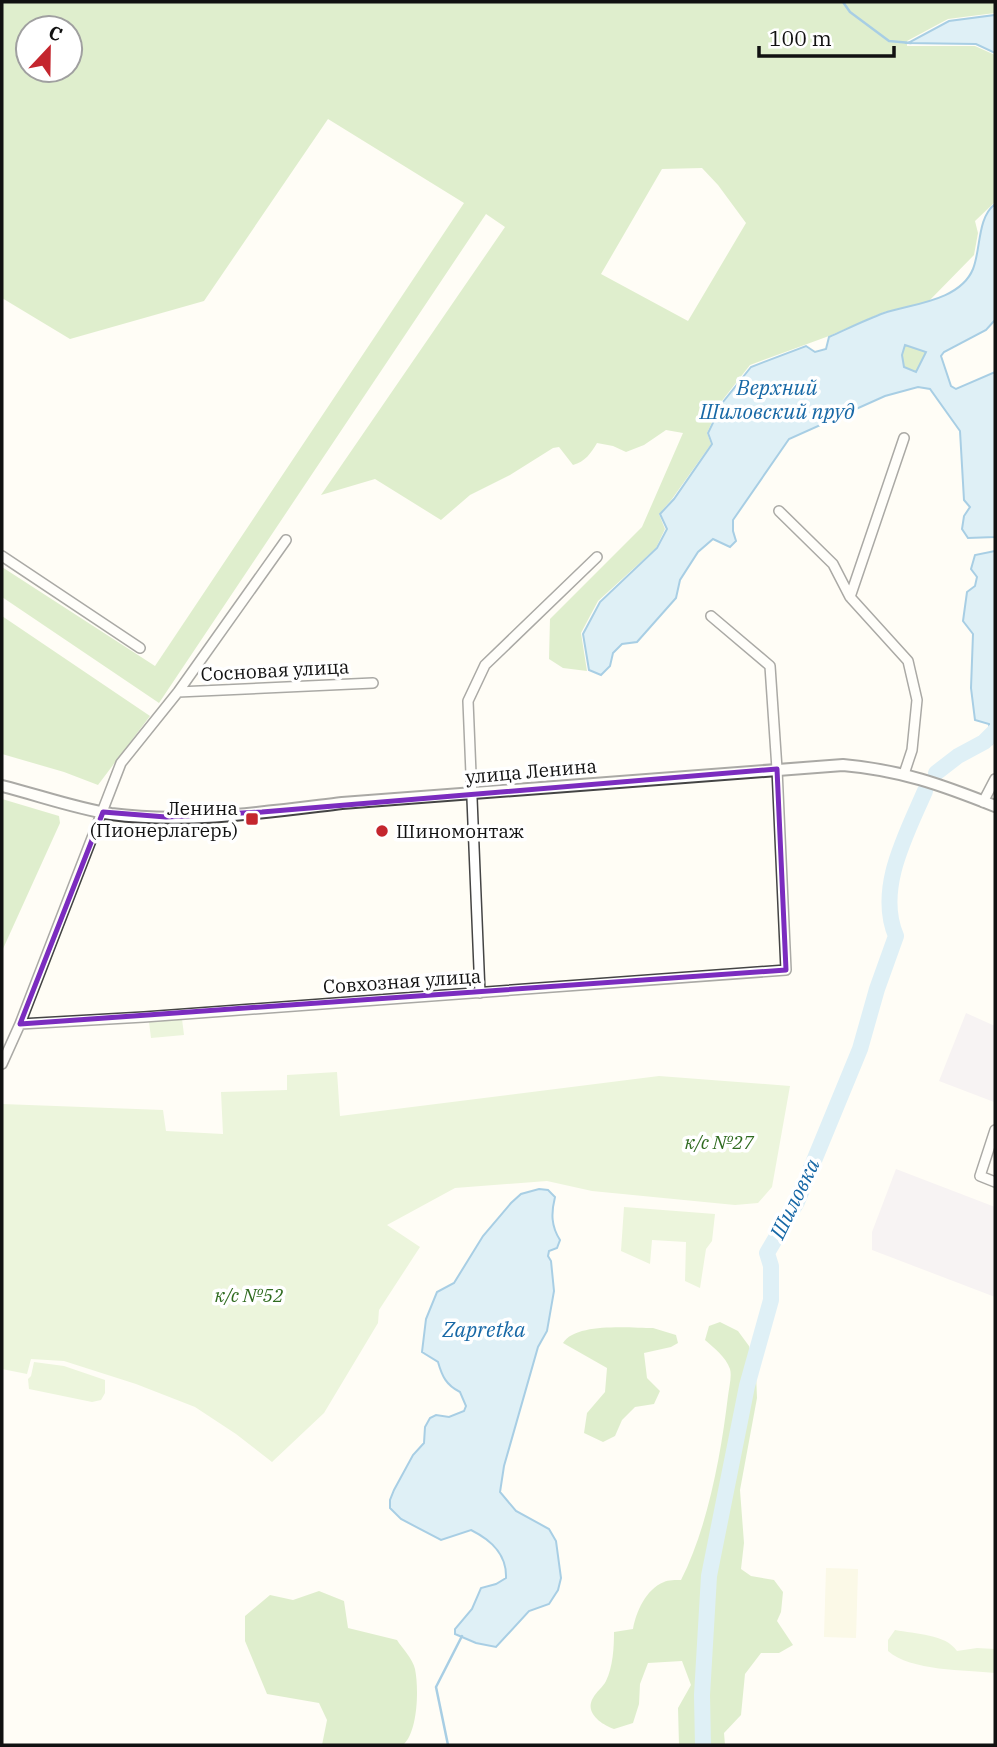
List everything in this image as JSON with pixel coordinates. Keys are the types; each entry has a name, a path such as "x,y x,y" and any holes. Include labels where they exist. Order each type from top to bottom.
{"street":[{"path":"850,597 904,438"},
{"path":"779,511 833,564 850,597 908,661 917,700 908,774"},
{"path":"2,1064 121,763 178,692 286,540"},
{"path":"2,556 140,648"},
{"path":"480,993 468,701 485,665 597,557"},
{"path":"711,616 770,666 778,769"},
{"name":"Сосновая улица","path":"178,692 373,682"},
{"name":"улица Ленина","path":"2,786 103,812 166,817 262,812 843,765 908,774 995,806"},
{"name":"Совхозная улица","path":"20,1024 786,970 778,769"},
{"path":"984,802 995,779"},
{"path":"995,1130 980,1176 995,1182"}],"highlighted area":[{"path":"777,769 786,970 20,1024 103,812 166,817 262,812"}],"shaded area":[{"path":"966,1013 995,1026 994,1102 939,1081"},
{"path":"896,1169 995,1207 995,1297 872,1250 872,1232"},
{"path":"826,1568 858,1569 856,1638 824,1637"}],"green space":[{"path":"2,2 995,2 995,13 948,19 907,41 907,46 975,46 995,55 995,202 975,221 978,233 974,255 928,302 884,312 750,365 721,402 707,433 711,444 659,514 665,529 656,548 598,601 581,633 587,671 563,668 549,659 550,619 642,527 683,433 666,430 644,445 626,452 597,443 590,454 573,465 559,447 553,448 510,475 470,495 441,520 375,479 321,495 505,227 486,214 159,703 2,597 2,567 155,666 464,203 328,119 204,301 70,339 2,298","holes":["702,168 746,223 688,321 601,274 662,169"]},
{"path":"904,345 926,352 916,372 904,367"},
{"path":"2,616 150,716 98,785 2,754"},
{"path":"2,799 59,816 60,823 2,951"},
{"path":"182,1019 184,1035 151,1038 149,1022"},
{"name":"к/с №52","path":"337,1072 340,1116 659,1076 790,1086 772,1187 758,1203 735,1205 592,1191 547,1181 455,1188 387,1225 420,1247 379,1310 378,1323 324,1413 272,1462 195,1407 136,1384 64,1361 31,1359 27,1374 2,1369 2,1104 163,1110 166,1131 223,1134 221,1092 287,1090 287,1075"},
{"path":"624,1207 715,1214 712,1241 706,1249 700,1288 685,1281 686,1242 652,1240 650,1264 621,1251"},
{"path":"720,1322 738,1331 749,1346 756,1373 757,1398 740,1490 744,1543 741,1569 751,1576 774,1580 783,1592 777,1621 793,1645 779,1653 761,1653 745,1674 741,1715 724,1733 725,1745 679,1745 678,1708 691,1685 682,1661 648,1663 640,1684 639,1704 633,1723 614,1729 609,1727 596,1718 591,1703 608,1675 613,1657 614,1632 633,1629 643,1602 658,1585 681,1580 699,1537 717,1466 731,1379 726,1361 705,1340 709,1326"},
{"path":"653,1328 676,1335 678,1343 644,1353 647,1378 660,1391 654,1404 635,1407 622,1420 615,1436 603,1442 584,1433 587,1413 605,1392 607,1368 563,1343 570,1336 591,1329"},
{"path":"34,1362 64,1366 105,1380 105,1393 101,1400 92,1402 29,1389 28,1379"},
{"path":"319,1591 344,1601 348,1628 397,1640 412,1661 416,1677 416,1709 412,1730 403,1745 322,1745 327,1720 319,1703 267,1694 245,1641 245,1616 270,1595 293,1600"},
{"path":"895,1630 938,1638 952,1645 957,1651 995,1649 995,1673 924,1666 898,1658 888,1651 888,1640"}],"water":[{"path":"995,15 995,53 976,44 908,43 949,21"},
{"name":"Верхний Шиловский пруд","path":"995,204 995,320 986,330 941,356 951,386 956,389 995,372 995,537 968,538 962,529 964,516 970,507 964,500 960,431 930,389 918,387 885,396 789,439 733,520 736,541 730,547 713,539 698,552 680,580 676,598 637,642 622,644 613,653 610,666 601,675 589,670 583,634 600,602 657,548 667,529 660,514 674,499 712,444 708,433 723,402 751,367 806,346 815,352 826,349 829,337 884,313 934,300 957,288 967,280 973,269 982,225","holes":["905,345 926,352 916,372 904,367 902,355"]},
{"path":"995,551 995,738 992,744 984,742 990,732 989,724 975,720 971,688 973,634 963,621 967,592 975,586 977,577 971,569 975,555"},
{"name":"Zapretka","path":"539,1189 548,1190 555,1197 553,1219 560,1240 557,1248 549,1251 548,1256 551,1261 554,1291 547,1331 538,1347 504,1466 500,1492 516,1511 549,1529 556,1541 561,1578 558,1590 549,1604 529,1611 496,1647 476,1643 455,1634 455,1629 472,1609 481,1588 506,1578 501,1555 485,1538 471,1530 441,1540 401,1519 390,1508 390,1500 413,1455 424,1443 425,1427 430,1418 436,1415 449,1417 464,1411 466,1406 460,1392 445,1380 438,1362 422,1352 426,1319 437,1292 454,1283 483,1236 511,1203 521,1194"}],"waterway":[{"path":"843,2 850,12 889,41 911,43"},
{"name":"Шиловка","path":"936,773 958,756 984,742 995,731"},
{"name":"Шиловка","path":"703,1745 702,1695 709,1576 747,1386 771,1300 771,1266 767,1253 797,1202 860,1049 896,936 889,900 891,881 902,844 925,791"},
{"path":"448,1745 436,1687 462,1636"}],"place":[{"name":"Ленина (Пионерлагерь)","path":"252,819"},
{"name":"Шиномонтаж","path":"382,831"}],"park label":[{"name":"к/с №27","path":"719,1142"}]}
